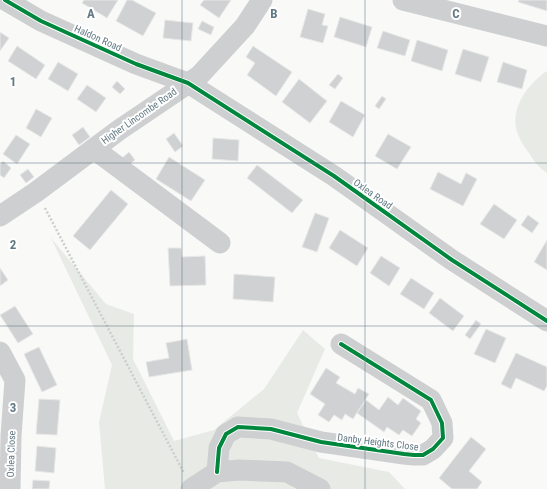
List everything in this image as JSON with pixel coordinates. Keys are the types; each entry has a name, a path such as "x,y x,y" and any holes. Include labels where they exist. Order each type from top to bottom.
{"street":[{"name":"Haldon Road","path":"5,0 48,25 136,64 188,82"},
{"name":"Higher Lincombe Road","path":"0,216 36,192 119,130 199,76 245,26 262,0"},
{"path":"403,0 547,36"},
{"name":"Oxlea Road","path":"188,82 334,176 452,260 547,321"},
{"path":"94,149 220,243"},
{"name":"Danby Heights Close","path":"217,472 219,448 226,434 238,427 271,429 321,442 404,454 423,455 433,449 443,438 442,423 431,400 341,344"},
{"name":"Oxlea Close","path":"0,352 15,380 11,436 10,489"},
{"path":"191,488 217,472 239,470 287,472 320,489"}],"path":[{"path":"36,192 191,488"}],"shaded area":[{"path":"547,71 547,173 537,164 519,138 515,119 519,103 523,95 540,76"},
{"path":"51,238 106,304 134,314 133,359 174,441 214,430 264,389 303,330 325,349 297,413 319,458 389,472 405,489 105,489 99,422 112,365"}],"building":[{"path":"84,0 118,0 107,18 82,3"},
{"path":"127,0 132,0 156,13 143,36 116,21"},
{"path":"204,0 231,0 219,18 200,5"},
{"path":"519,0 547,0 547,11 518,2"},
{"path":"308,9 325,14 322,25 328,26 323,43 300,37"},
{"path":"340,17 372,27 366,47 334,37"},
{"path":"165,20 193,23 191,41 163,38"},
{"path":"202,21 214,27 211,35 198,29"},
{"path":"383,31 410,40 405,56 377,48"},
{"path":"0,32 9,38 0,51"},
{"path":"417,40 448,50 442,71 411,61"},
{"path":"17,46 45,65 36,79 8,61"},
{"path":"253,46 292,72 276,96 247,75 255,63 246,57"},
{"path":"463,49 489,57 481,82 455,74"},
{"path":"58,62 78,74 68,91 48,79"},
{"path":"503,62 527,70 522,89 497,82"},
{"path":"338,74 343,78 335,89 329,85"},
{"path":"299,79 327,101 310,123 282,102"},
{"path":"117,81 125,89 120,94 112,87"},
{"path":"87,85 106,98 96,112 77,99"},
{"path":"382,96 386,99 379,109 375,106"},
{"path":"341,101 365,115 353,137 329,122"},
{"path":"36,109 52,118 41,137 26,128"},
{"path":"83,127 90,137 79,145 72,135"},
{"path":"174,133 183,146 175,152 166,139"},
{"path":"388,134 411,147 397,169 375,156"},
{"path":"16,135 30,144 17,164 3,154"},
{"path":"213,138 239,140 238,161 212,159"},
{"path":"129,152 135,160 127,166 121,159"},
{"path":"169,157 205,180 191,201 156,179"},
{"path":"3,161 11,168 4,178 0,175 0,165"},
{"path":"257,165 303,200 292,213 247,178"},
{"path":"28,169 34,177 26,183 20,175"},
{"path":"438,172 461,184 466,173 477,179 463,206 430,189"},
{"path":"111,190 128,204 90,250 73,236"},
{"path":"494,204 517,220 504,239 480,224"},
{"path":"315,213 329,218 317,252 302,247"},
{"path":"528,215 539,223 532,233 521,225"},
{"path":"340,230 368,248 357,266 329,248"},
{"path":"547,240 547,270 534,262"},
{"path":"168,248 181,248 182,257 205,256 206,285 170,286"},
{"path":"381,256 400,268 389,286 370,273"},
{"path":"0,268 8,280 0,286"},
{"path":"234,274 275,277 273,302 233,299"},
{"path":"411,278 434,293 424,309 400,294"},
{"path":"440,298 464,316 453,331 429,313"},
{"path":"15,306 33,334 18,343 0,315"},
{"path":"476,320 481,324 470,339 465,335"},
{"path":"486,329 506,338 495,363 474,354"},
{"path":"187,339 192,370 149,377 146,362 169,358 166,343"},
{"path":"39,347 57,385 42,392 24,354"},
{"path":"516,353 547,367 547,386 544,391 516,378 511,389 501,384"},
{"path":"326,368 340,377 336,383 355,394 358,388 369,394 353,419 345,414 342,420 334,415 329,422 318,415 325,404 310,394"},
{"path":"388,397 398,405 403,398 421,411 416,419 421,423 412,436 403,430 399,435 387,427 384,432 357,413 366,400 379,410"},
{"path":"39,399 60,400 57,435 36,434"},
{"path":"471,437 486,449 469,471 482,482 477,489 452,489 439,478"},
{"path":"37,446 56,448 54,473 35,471"},
{"path":"33,480 50,481 49,489 32,489"}],"cycle path":[{"path":"5,0 41,21 136,64 188,83 334,176 452,260 547,321"},
{"path":"217,472 219,448 226,434 238,427 271,429 321,442 404,454 423,455 433,449 443,438 442,423 431,400 341,344"}]}
